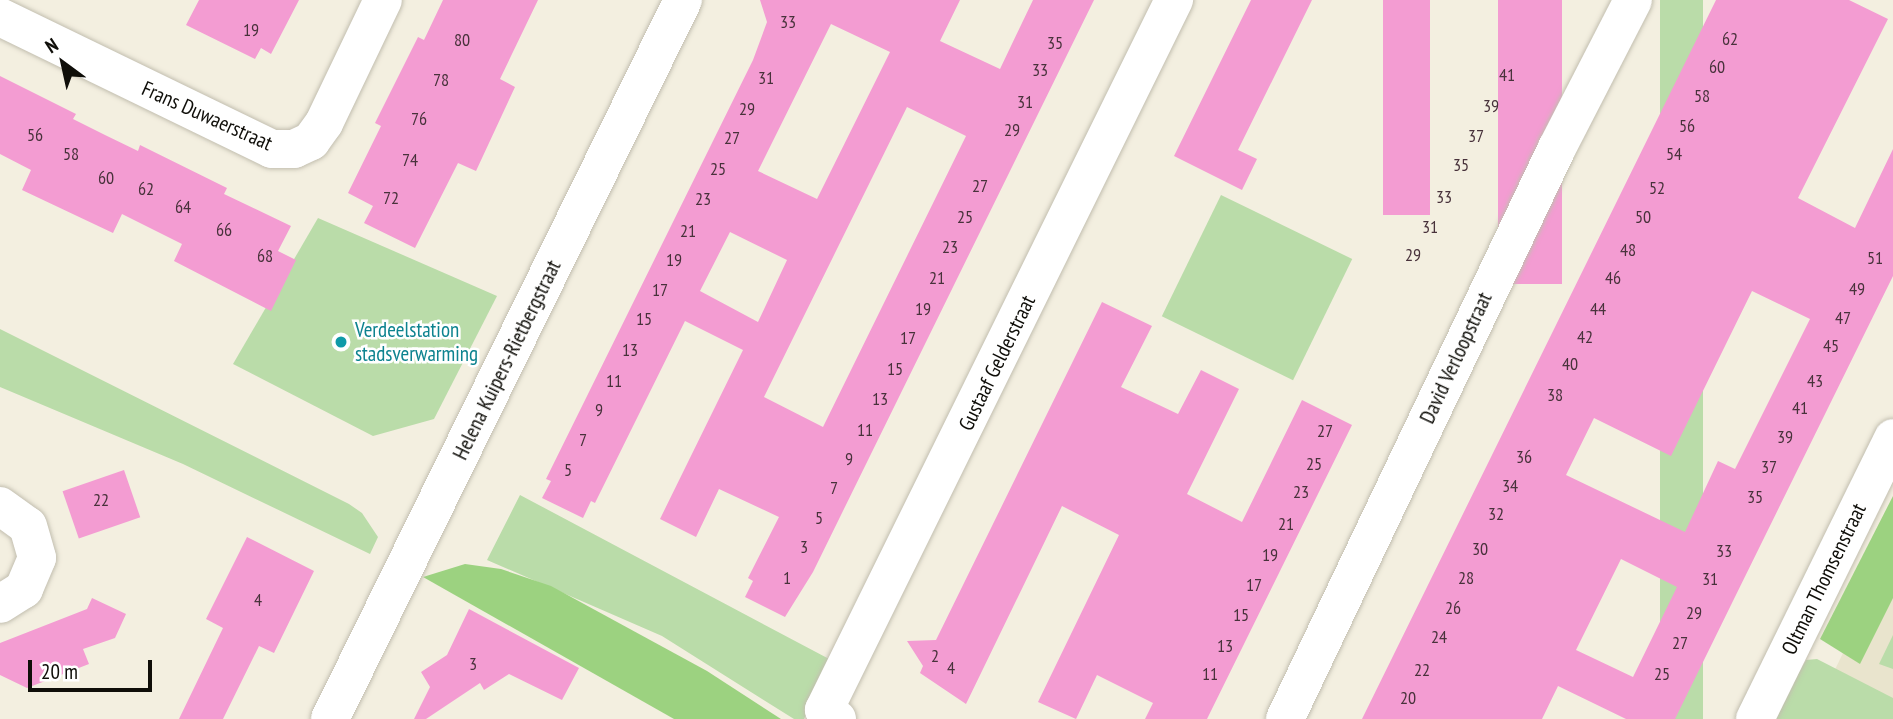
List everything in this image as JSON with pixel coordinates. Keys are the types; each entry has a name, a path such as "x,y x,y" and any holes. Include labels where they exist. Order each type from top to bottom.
{"street":[{"name":"Frans Duwaerstraat","path":"0,17 272,149 294,149 311,141 324,123 383,0"},
{"name":"Helena Kuipers-Rietbergstraat","path":"330,719 683,0"},
{"name":"Gustaaf Gelderstraat","path":"837,719 824,710 1174,0"},
{"name":"David Verloopstraat","path":"1284,719 1545,172 1633,0"},
{"name":"Oltman Thomsenstraat","path":"1755,719 1893,438"},
{"path":"0,506 28,526 37,558 24,589 0,604"}],"shaded area":[{"path":"1893,550 1893,719 1811,719"}],"green space":[{"path":"1660,0 1703,0 1703,719 1660,719"},
{"path":"1221,195 1352,259 1293,380 1162,316"},
{"path":"318,218 497,296 434,419 373,436 233,364"},
{"path":"0,329 349,504 362,513 378,537 370,554 183,464 0,387"},
{"path":"520,495 831,660 804,719 794,719 662,636 487,560"},
{"path":"1893,496 1893,598 1860,664 1820,639"},
{"path":"465,564 501,569 551,586 707,671 781,719 674,719 423,577"},
{"path":"1893,635 1893,669 1879,664"},
{"path":"1817,659 1893,698 1893,719 1773,719 1806,660"}],"building":[{"path":"199,0 299,0 271,54 261,48 255,59 186,25"},
{"path":"443,0 538,0 500,79 515,87 476,171 458,163 415,248 364,223 373,206 348,193 381,126 375,123 418,37 424,40"},
{"path":"760,0 960,0 940,41 1000,69 1033,0 1094,0 813,572 785,617 745,597 753,581 748,578 779,517 719,489 696,537 660,519 743,350 685,321 595,503 591,501 583,518 542,498 551,481 546,479 753,60 767,22","holes":["831,24 890,52 817,199 758,171","907,107 966,136 823,427 764,397","730,232 787,260 758,322 700,291"]},
{"path":"1251,0 1312,0 1238,150 1257,159 1242,190 1174,156"},
{"path":"1383,0 1430,0 1430,215 1383,215"},
{"path":"1498,0 1562,0 1562,284 1498,284"},
{"path":"1716,0 1849,0 1888,19 1798,198 1855,228 1893,149 1893,276 1675,719 1626,719 1558,686 1542,719 1362,719","holes":["1752,291 1810,319 1735,469 1718,461 1685,532 1566,475 1594,418 1671,456","1621,559 1677,587 1633,677 1576,650"]},
{"path":"0,76 76,114 73,119 138,151 140,145 227,188 224,194 291,226 278,251 296,260 271,311 174,261 182,244 122,214 113,233 22,190 31,170 0,154"},
{"path":"1102,302 1152,326 1121,387 1178,414 1201,370 1239,389 1187,494 1242,522 1302,400 1352,425 1207,719 1145,719 1153,703 1097,675 1076,719 1038,702 1119,535 1062,506 966,704 920,673 923,666 907,641 936,640"},
{"path":"124,470 140,517 79,538 63,491"},
{"path":"247,537 314,571 274,653 259,646 223,719 179,719 223,628 206,619"},
{"path":"92,598 126,614 115,638 83,649 89,664 27,688 0,675 0,643 87,609"},
{"path":"469,609 579,668 562,700 509,674 484,690 480,683 426,719 414,719 430,687 421,672 447,655"}],"place":[{"name":"Verdeelstation stadsverwarming","path":"341,342"}]}
